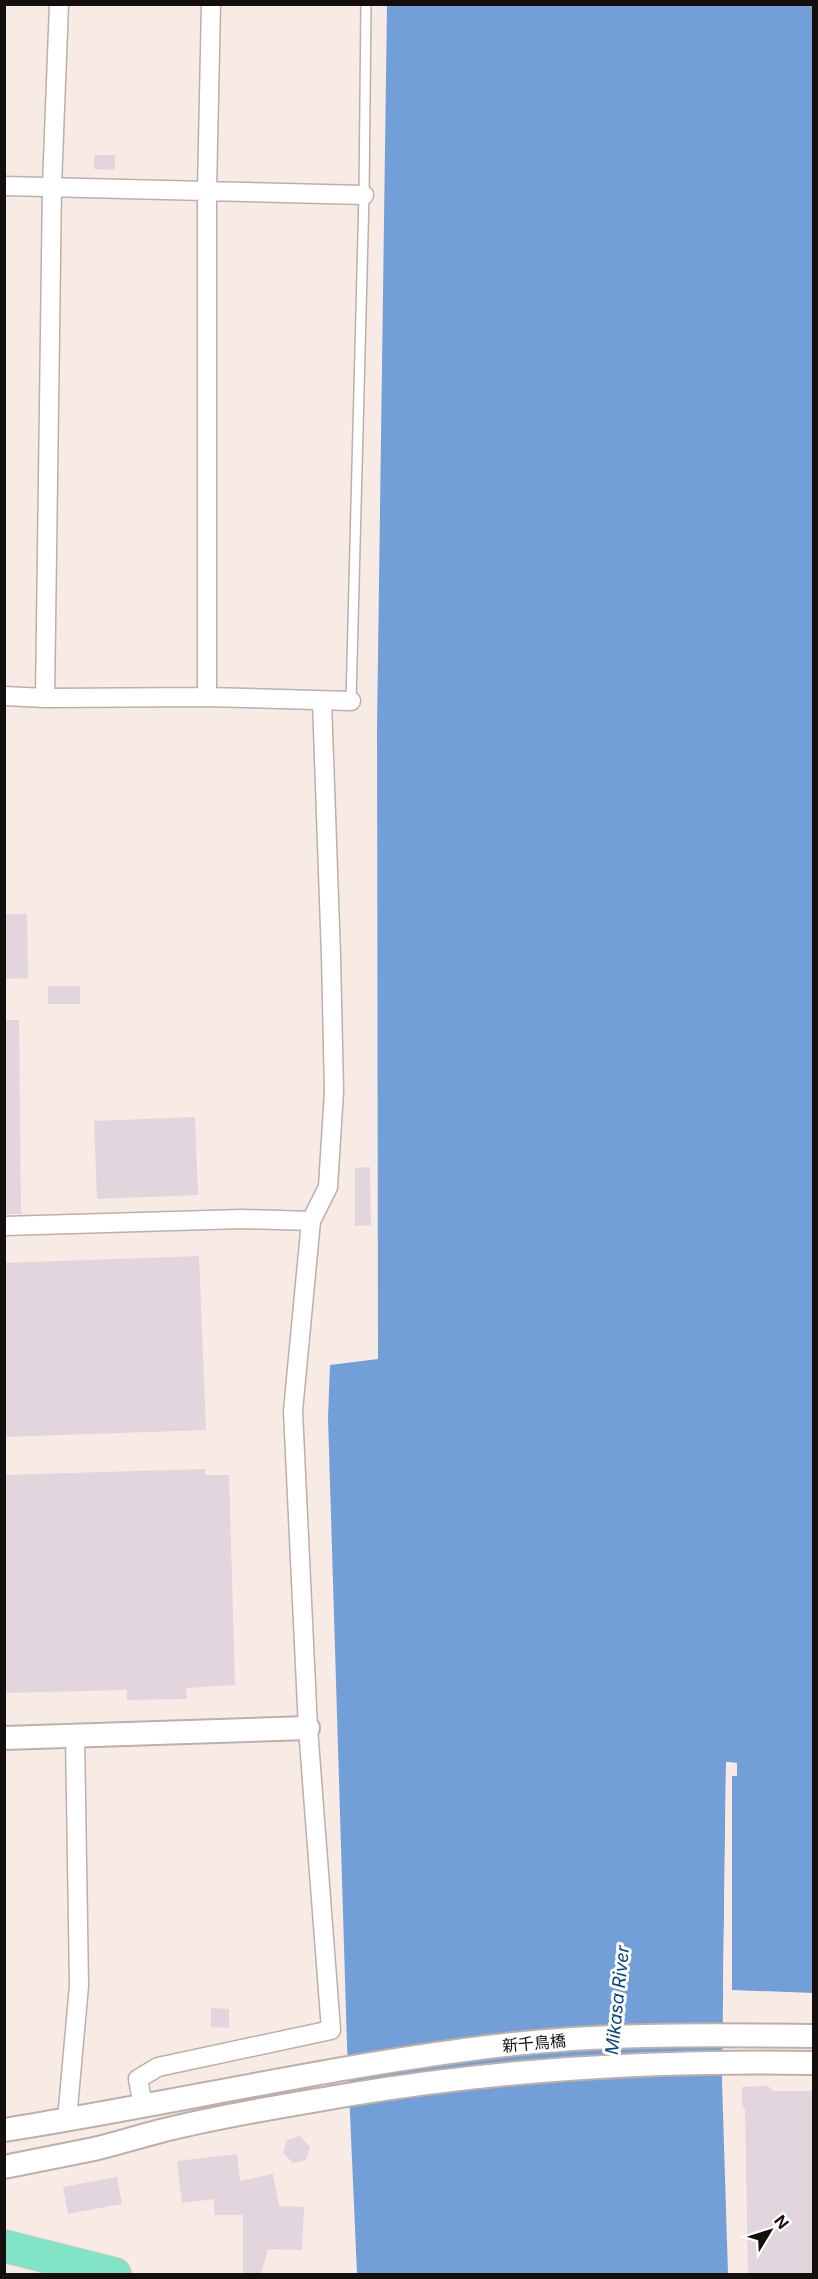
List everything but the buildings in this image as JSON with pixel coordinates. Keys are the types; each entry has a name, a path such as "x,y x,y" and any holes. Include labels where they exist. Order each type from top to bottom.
{"highway":[{"path":"4,2246 115,2274"},
{"path":"4,2263 36,2274"},
{"path":"4,2263 43,2274"},
{"path":"4,2263 75,2274"}],"street":[{"path":"45,698 52,186 59,4"},
{"path":"207,697 207,190 211,4"},
{"path":"4,186 364,195"},
{"path":"4,696 207,697 351,701"},
{"path":"142,2106 138,2079 158,2067 331,2030 308,1728 293,1411 311,1221 328,1187 334,1091 322,701"},
{"path":"4,1226 242,1219 311,1221"},
{"path":"4,1738 308,1728"},
{"path":"67,2119 79,1986 75,1735"},
{"name":"新千鳥橋","path":"4,2130 256,2083 422,2056 552,2041 676,2035 813,2036"},
{"name":"新千鳥橋","path":"4,2167 261,2110 349,2094 503,2074 687,2062 813,2063"}],"lane":[{"path":"351,701 364,195 366,4"}],"water":[{"name":"Mikasa River","path":"387,5 813,5 814,1993 732,1990 732,1776 737,1775 737,1763 726,1762 722,2081 728,2274 357,2274 347,2045 328,1417 330,1365 378,1359 377,728"}],"pier":[{"path":"726,1762 737,1763 737,1776 732,1776 732,1990 729,1991 729,1787 726,1991 723,1992"}]}
